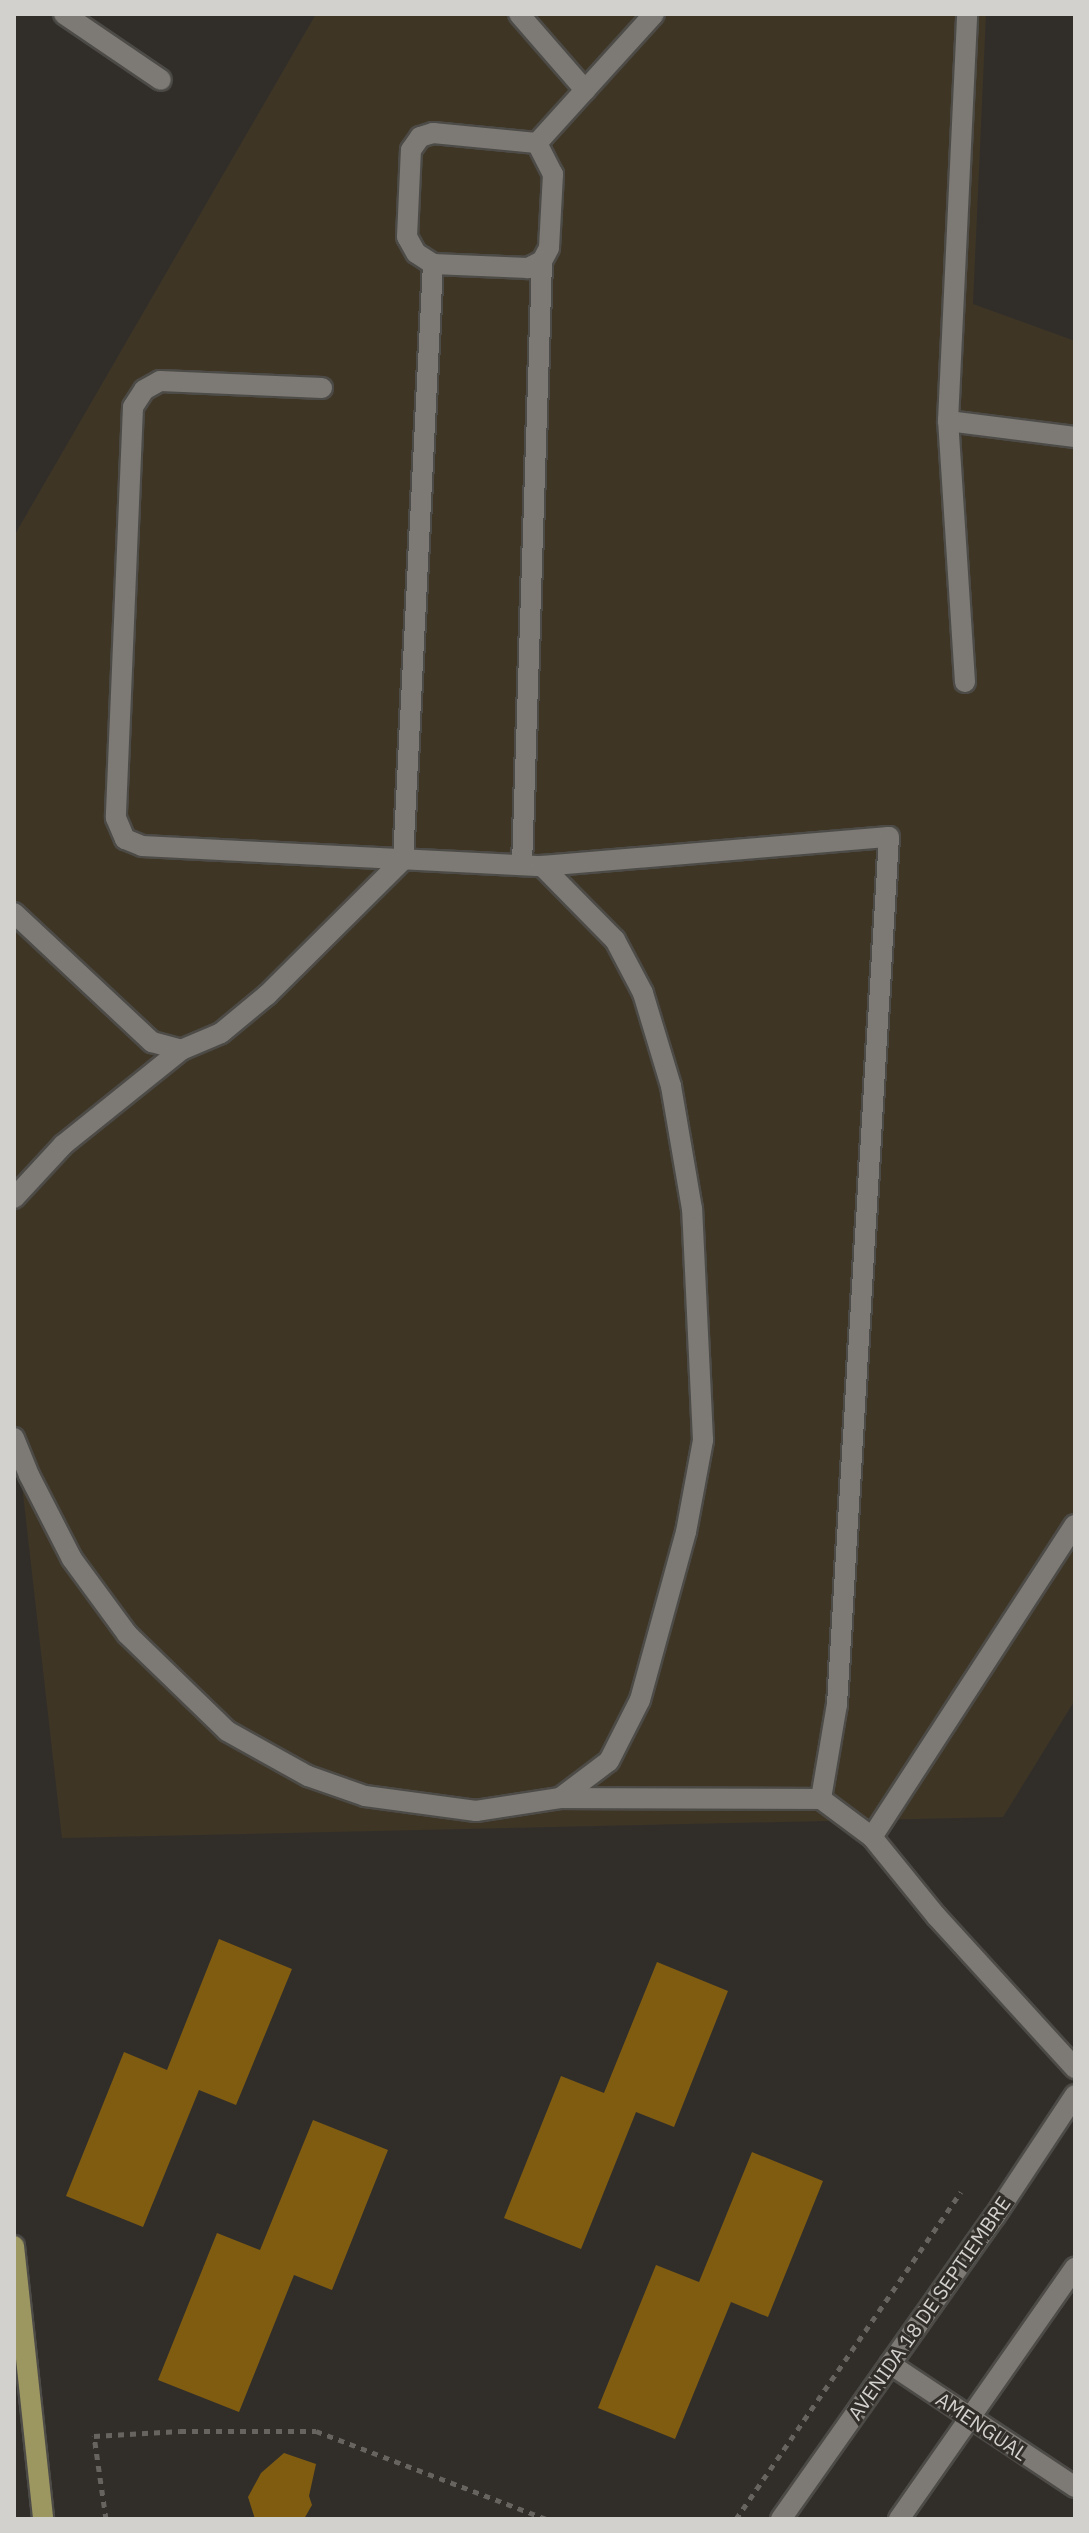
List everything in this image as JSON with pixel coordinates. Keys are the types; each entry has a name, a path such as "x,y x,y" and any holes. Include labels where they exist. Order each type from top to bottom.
{"main road":[{"path":"14,2246 43,2519"}],"street":[{"path":"64,14 161,80"},
{"path":"519,14 585,90"},
{"path":"537,143 654,14"},
{"path":"965,682 948,421 967,14"},
{"path":"537,143 433,133 420,137 411,150 407,237 416,253 433,264 528,268 542,261"},
{"path":"537,143 553,174 549,248 542,261 532,865 615,940 643,993 671,1086 692,1209 703,1440 686,1532 640,1700 609,1761 560,1798"},
{"path":"14,1198 63,1145 181,1050 221,1033 255,1005 403,860 433,264"},
{"path":"322,388 160,381 144,390 133,407 116,818 125,839 142,846 532,865 889,837 837,1704 821,1799"},
{"path":"948,421 1075,437"},
{"path":"14,913 152,1042 181,1050"},
{"path":"14,1438 29,1475 72,1559 127,1634 227,1731 308,1776 365,1796 476,1811 560,1798 821,1799 872,1837 937,1917 1075,2068"},
{"path":"872,1837 1075,1525"},
{"name":"AVENIDA 18 DE SEPTIEMBRE","path":"781,2519 1075,2095"},
{"path":"899,2519 1075,2268"},
{"name":"AMENGUAL","path":"890,2364 1075,2487"}],"path":[{"path":"736,2519 961,2192"},
{"path":"106,2519 94,2436 180,2431 316,2431 546,2519"}],"shaded area":[{"path":"316,14 986,14 973,304 1075,341 1075,1700 1003,1817 62,1838 14,1414 14,536"}],"building":[{"path":"219,1939 292,1969 236,2105 199,2090 143,2227 66,2196 124,2052 167,2070"},
{"path":"657,1962 728,1991 674,2127 636,2112 581,2249 504,2218 561,2076 604,2093"},
{"path":"313,2120 388,2150 332,2290 294,2275 239,2412 158,2380 217,2233 260,2250"},
{"path":"752,2152 823,2181 768,2317 731,2302 675,2439 598,2408 656,2265 699,2282"},
{"path":"284,2453 316,2464 309,2496 312,2505 304,2519 255,2519 248,2497 261,2473"}]}
